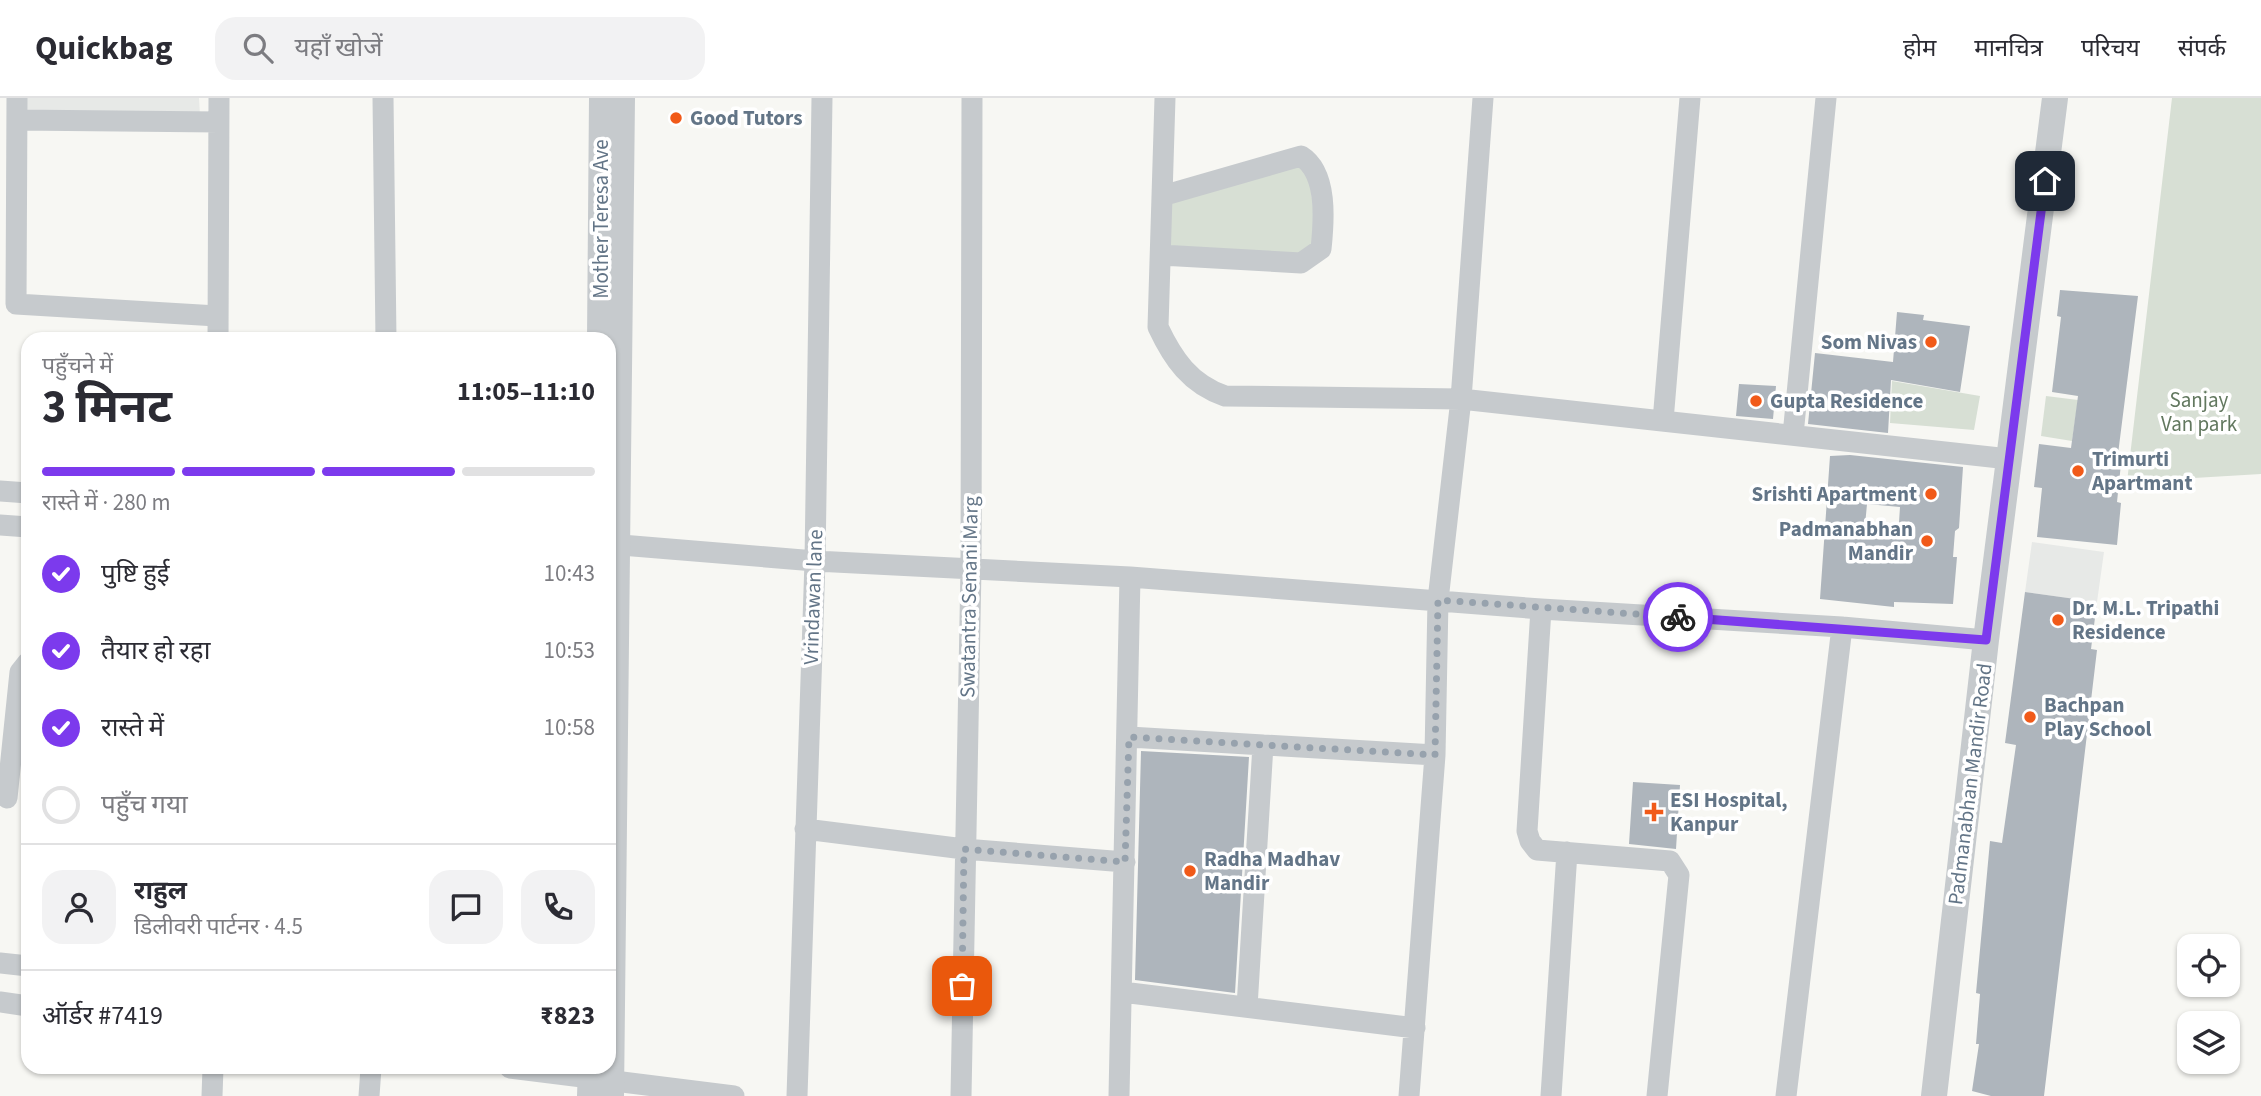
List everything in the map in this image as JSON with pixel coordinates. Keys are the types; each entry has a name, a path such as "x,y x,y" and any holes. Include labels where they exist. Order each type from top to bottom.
{"street":[{"path":"17,98 8,303 218,316"},
{"path":"218,332 219,98"},
{"path":"383,98 386,332"},
{"name":"Mother Teresa Ave","path":"600,332 602,98"},
{"path":"616,395 622,98"},
{"name":"Vrindawan lane","path":"797,1096 815,561 822,98"},
{"name":"Swatantra Senani Marg","path":"961,1096 971,568 972,98"},
{"path":"1165,98 1158,327 1172,356 1207,390 1224,396 1461,399 2009,459"},
{"path":"1409,1096 1435,755 1438,600 1461,399 1483,98"},
{"path":"1663,421 1690,98"},
{"path":"1793,435 1826,98"},
{"name":"Padmanabhan Mandir Road","path":"1934,1096 1986,640 2055,98"},
{"path":"17,120 219,122"},
{"path":"1161,255 1301,263 1321,249 1324,220 1316,169 1301,156 1162,196"},
{"path":"0,491 21,492"},
{"path":"0,525 21,526"},
{"path":"616,544 815,561 1130,577 1541,609 1842,627 1986,640"},
{"path":"1119,1096 1129,737 1130,577"},
{"path":"1541,609 1527,831 1537,850 1671,861 1679,875 1657,1096"},
{"path":"1786,1096 1842,627"},
{"path":"12,797 21,671"},
{"path":"1129,737 1435,755"},
{"path":"1247,1007 1263,745"},
{"path":"805,829 964,849 1125,862"},
{"path":"1551,1096 1567,852"},
{"path":"0,963 21,965"},
{"path":"1122,992 1415,1028"},
{"path":"0,1002 21,1005"},
{"path":"212,1096 214,1074"},
{"path":"369,1096 371,1074"},
{"path":"543,1074 599,1084 734,1096"}],"shaded area":[{"path":"24,98 199,98 200,116 24,114"},
{"path":"2032,542 2104,552 2097,602 2025,592"}],"green space":[{"name":"Sanjay Van park","path":"2172,98 2261,98 2261,474 2127,482"},
{"path":"1307,162 1318,243 1299,260 1163,252 1165,197"},
{"path":"1892,381 1980,396 1974,430 1890,423"},
{"path":"2046,396 2078,400 2072,441 2041,436"}],"building":[{"path":"2060,290 2138,296 2118,454 2122,454 2117,502 2121,503 2117,545 2037,537 2042,488 2034,487 2039,444 2071,448 2078,396 2052,392 2061,317 2057,316"},
{"path":"1897,312 1924,315 1923,320 1970,326 1960,392 1891,380 1888,433 1808,424 1815,353 1893,362"},
{"name":"Gupta Residence","path":"1739,384 1776,386 1773,419 1736,416"},
{"path":"1850,455 1963,467 1959,528 1955,531 1953,557 1957,557 1953,604 1894,602 1894,607 1820,599 1830,456","holes":["1867,504 1900,507 1898,538 1864,536"]},
{"path":"2025,592 2097,602 2091,649 2097,650 2044,1096 1991,1096 1972,1091 1979,1044 1976,1044 1980,994 1976,993 1990,841 2002,843 2016,745 2005,743"},
{"name":"Radha Madhav Mandir","path":"1141,751 1249,757 1235,993 1135,980"},
{"path":"1633,782 1680,785 1676,849 1629,844"}],"way so far":[{"path":"962,986 964,849 1125,862 1129,737 1435,755 1438,600 1678,617"}],"place":[{"name":"Good Tutors","path":"676,118"},
{"name":"Som Nivas","path":"1931,342"},
{"name":"Gupta Residence","path":"1756,401"},
{"name":"Trimurti Apartmant","path":"2078,471"},
{"name":"Srishti Apartment","path":"1931,494"},
{"name":"Padmanabhan Mandir","path":"1927,541"},
{"name":"Dr. M.L. Tripathi Residence","path":"2058,620"},
{"name":"Bachpan Play School","path":"2030,717"},
{"name":"ESI Hospital, Kanpur","path":"1654,812"},
{"name":"Radha Madhav Mandir","path":"1190,871"}],"route":[{"path":"1678,617 1842,627 1986,640 2045,181"}]}
